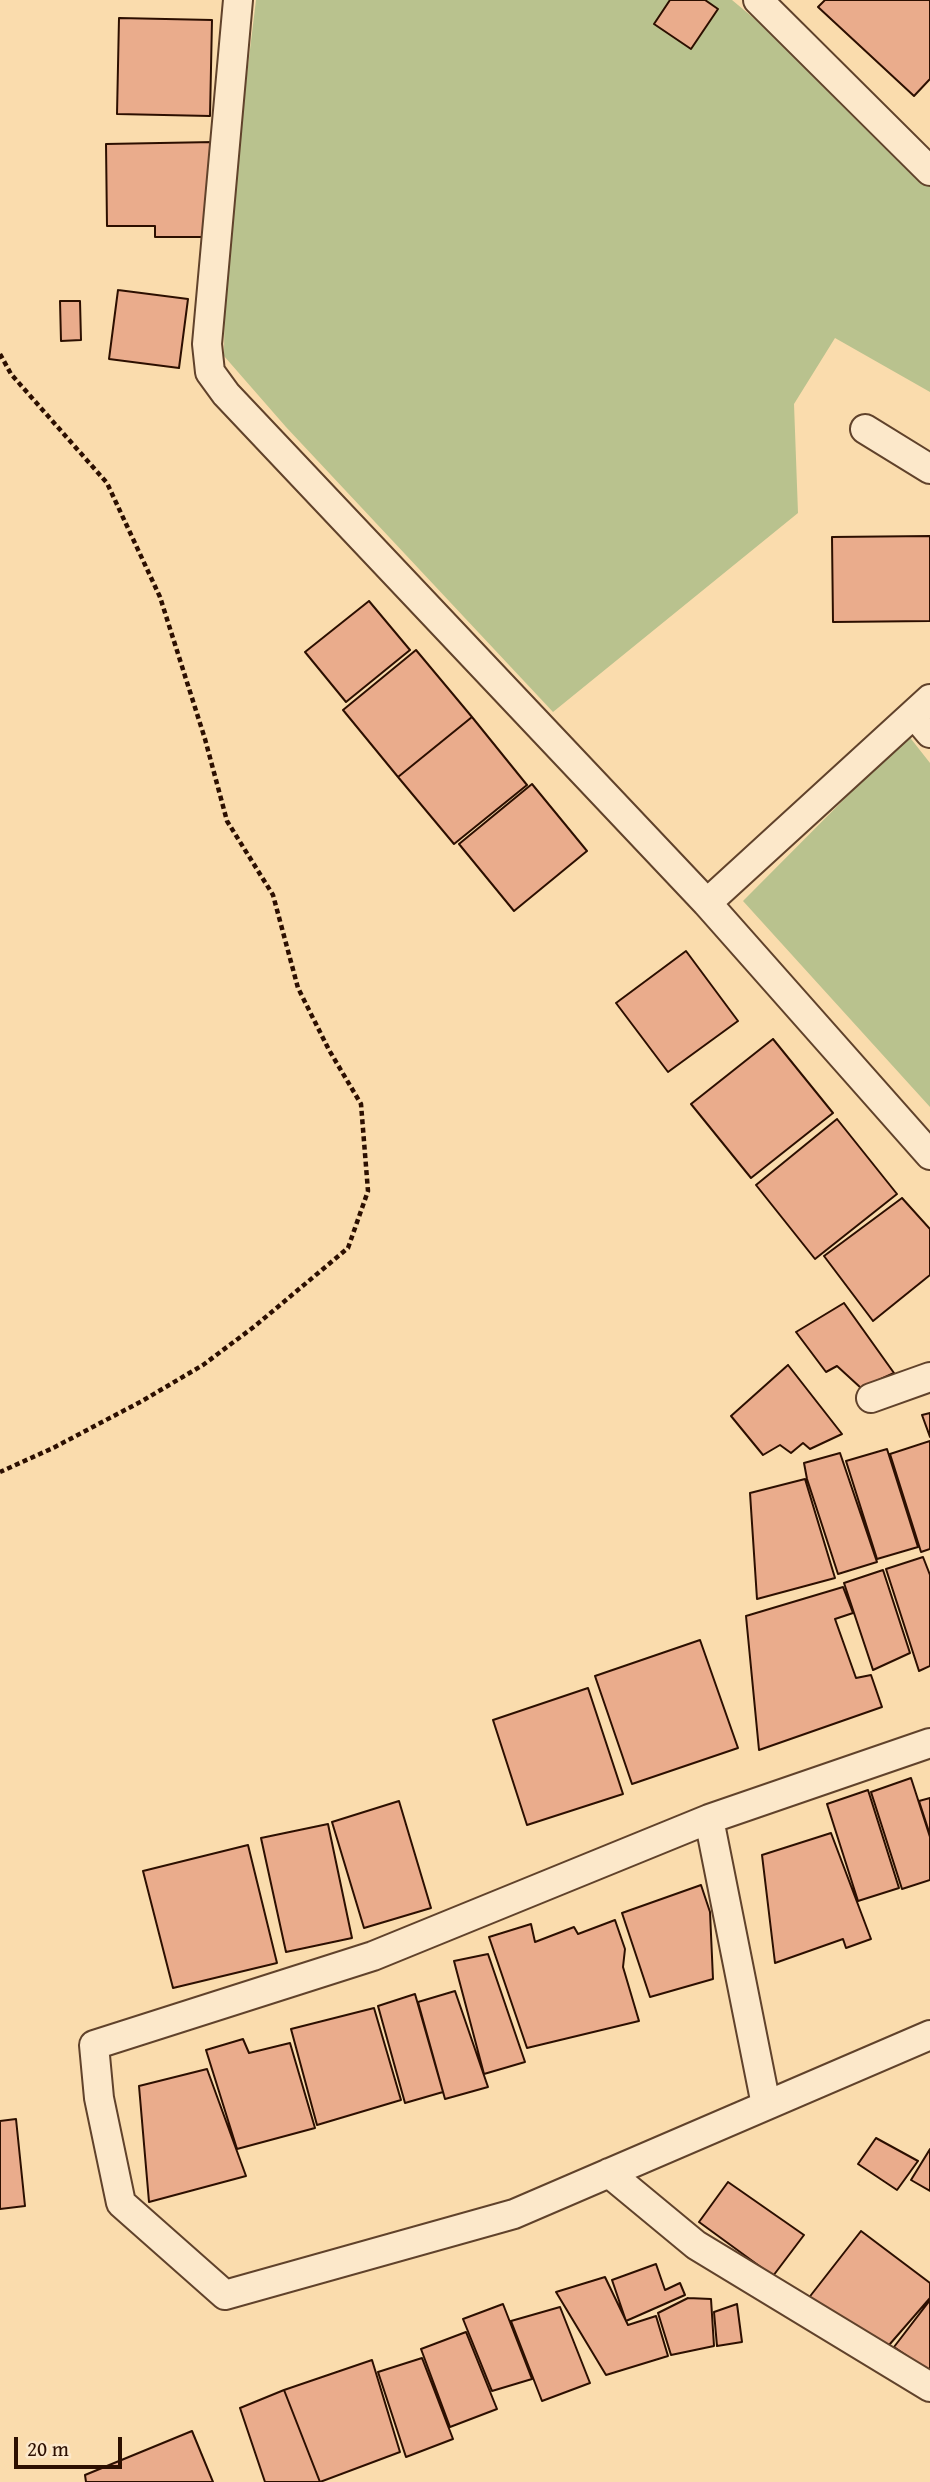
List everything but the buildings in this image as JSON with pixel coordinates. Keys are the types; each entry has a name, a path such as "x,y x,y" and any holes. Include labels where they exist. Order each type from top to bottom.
{"street":[{"path":"238,0 207,344 210,372 235,404 707,903 930,1155"},
{"path":"758,0 930,172"},
{"path":"865,429 930,470"},
{"path":"707,903 925,715"},
{"path":"871,1398 930,1377"},
{"path":"926,2040 766,2105 514,2214 225,2295 121,2203 99,2098 94,2045 373,1956 709,1819 930,1743"},
{"path":"709,1819 766,2105"},
{"path":"608,2173 696,2245 930,2388"}],"path":[{"path":"0,354 10,374 107,484 160,597 205,739 227,821 272,895 298,988 361,1104 368,1191 348,1248 244,1334 203,1365 142,1401 53,1448 0,1472"}],"green space":[{"path":"256,0 732,0 930,174 930,392 835,338 794,404 798,513 553,712 286,427 224,356 225,255"},
{"path":"908,735 930,763 930,1107 743,901"}]}
